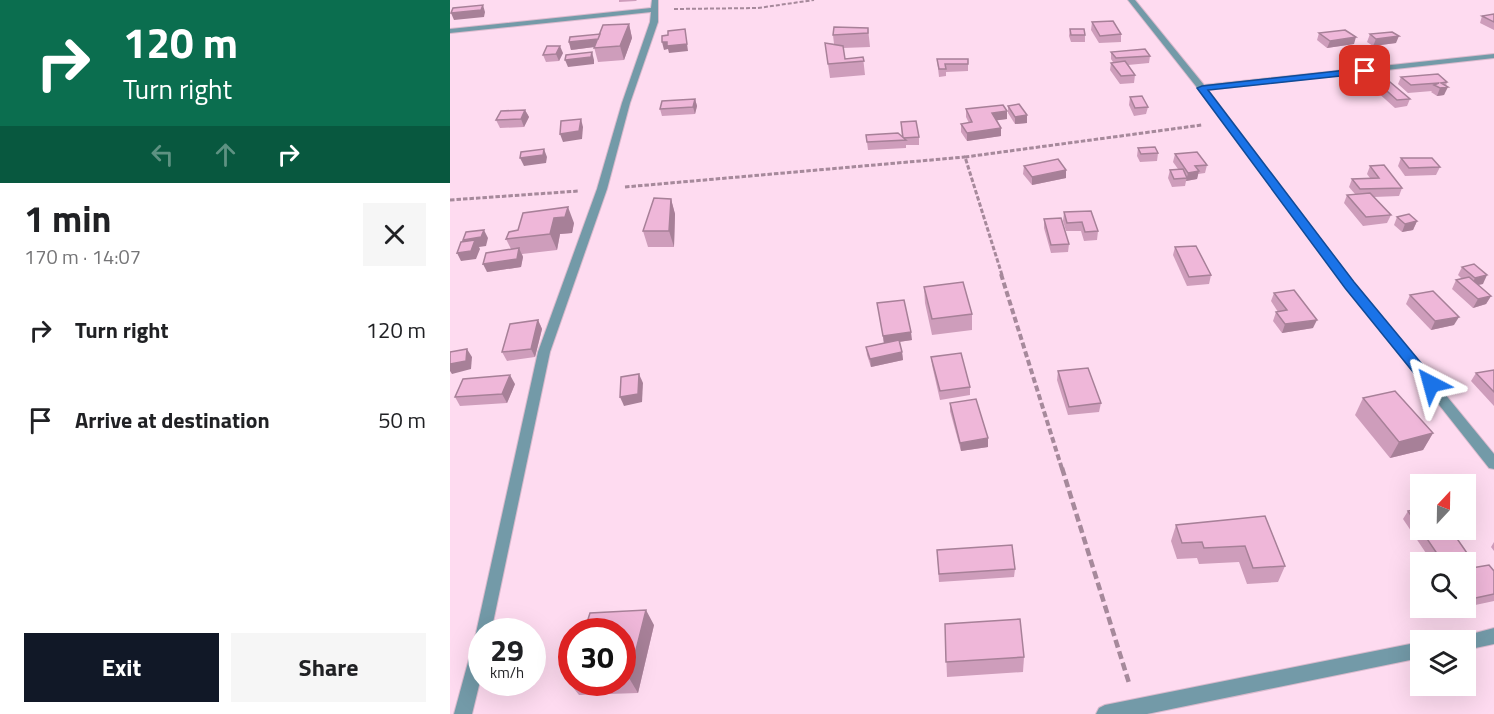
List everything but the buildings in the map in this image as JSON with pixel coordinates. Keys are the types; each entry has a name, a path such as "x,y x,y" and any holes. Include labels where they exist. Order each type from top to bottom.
{"street":[{"path":"1131,0 1202,88 1350,285 1494,464"},
{"path":"450,31 655,5 654,22 626,104 602,189 544,352 486,618"},
{"path":"1202,88 1494,56"},
{"path":"1476,640 1494,636"},
{"path":"1105,714 1137,711 1410,653"},
{"path":"463,714 468,694"}],"path":[{"path":"655,5 758,8 814,0"},
{"path":"450,200 965,157 1227,122"},
{"path":"965,157 1137,711"}],"route":[{"path":"1365,71 1202,88 1350,285 1431,384"}]}
